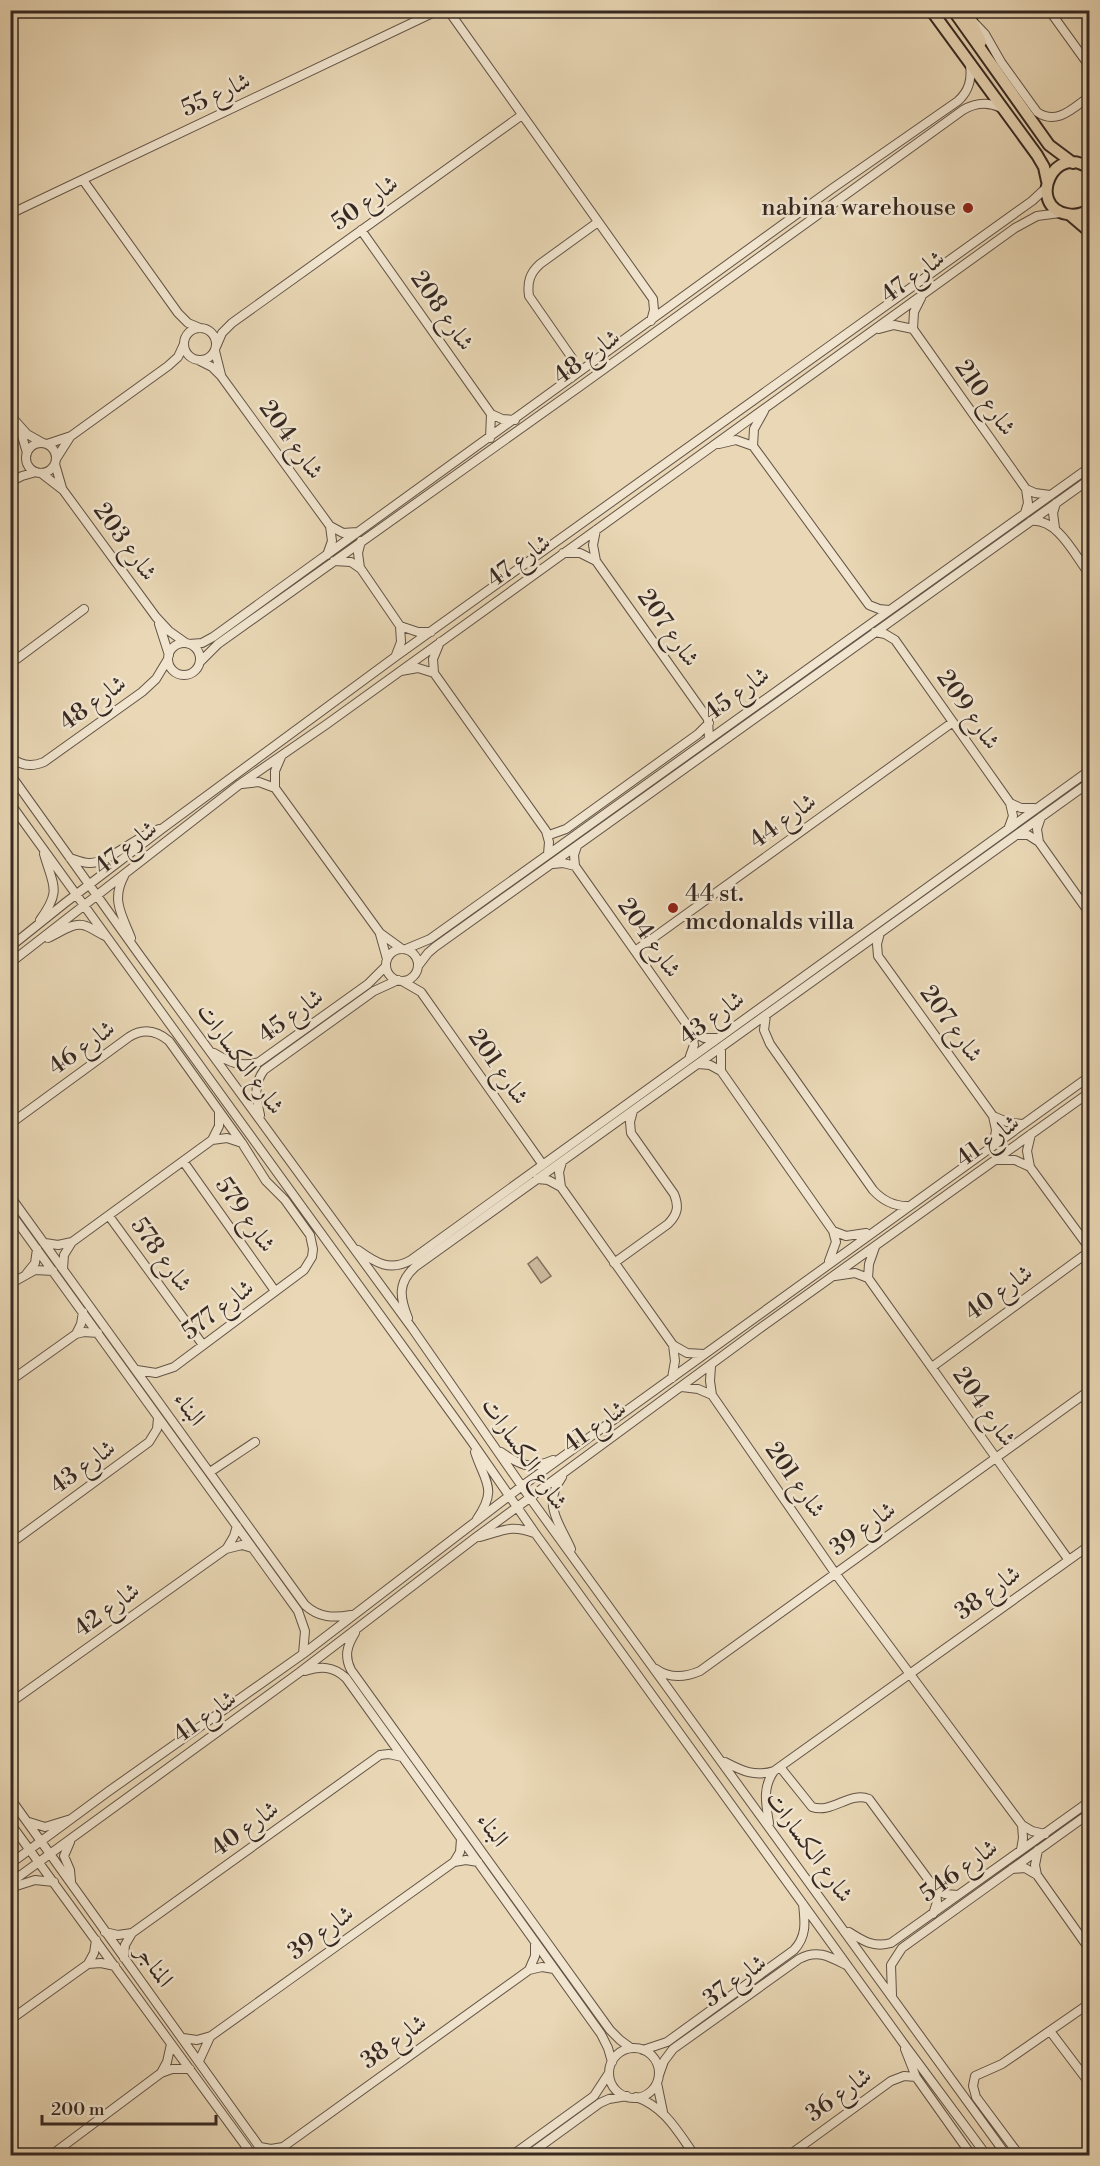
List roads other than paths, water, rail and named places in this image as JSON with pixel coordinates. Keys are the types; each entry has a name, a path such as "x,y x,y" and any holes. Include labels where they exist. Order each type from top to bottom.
{"main road":[{"path":"931,10 1041,161 1050,203 1089,232"},
{"path":"952,10 1049,145 1073,163 1089,168"},
{"path":"971,21 995,69"},
{"path":"1047,184 1057,168 1073,163"},
{"path":"1066,214 1078,214 1089,208"}],"street":[{"name":"شارع 55","path":"10,214 439,10"},
{"path":"448,10 652,299 663,304 675,304"},
{"path":"962,10 985,34 1001,62 1038,112 1051,118 1064,115 1089,96"},
{"path":"1049,10 1089,67"},
{"name":"شارع 48","path":"200,662 218,644 329,558 358,532 958,101 968,88 970,64"},
{"name":"شارع 48","path":"188,643 202,642 213,637 329,558 361,541 582,385 963,110 978,103 987,103 1003,109"},
{"name":"شارع 50","path":"215,349 222,333 232,323 522,115"},
{"path":"83,180 178,313 188,323 214,336 215,349 206,360 168,366"},
{"name":"شارع 47","path":"10,947 163,828 395,657 1032,201 1047,184"},
{"name":"شارع 47","path":"10,963 240,784 1025,221 1037,216 1066,214"},
{"name":"شارع 48","path":"593,363 572,358 529,296 528,287 529,278 540,264 598,222"},
{"name":"شارع 208","path":"361,230 491,414"},
{"path":"874,330 894,325 913,328 914,312 923,294"},
{"name":"شارع 48","path":"651,321 654,310 652,299"},
{"path":"178,313 186,353 197,360"},
{"name":"شارع 50","path":"203,329 219,328 232,323"},
{"name":"شارع 210","path":"913,328 1026,489"},
{"path":"27,453 32,446 71,436 168,366 178,357 191,331 203,329"},
{"name":"شارع 204","path":"215,349 221,376"},
{"name":"شارع 48","path":"572,358 572,378"},
{"name":"شارع 204","path":"197,360 212,367 221,376 330,526"},
{"path":"753,446 754,429 766,408"},
{"path":"490,438 491,414 515,420"},
{"path":"10,415 20,428 54,450 56,461"},
{"path":"20,428 27,453 27,464 38,473"},
{"path":"10,482 22,476 50,471 71,436"},
{"path":"714,445 736,440 753,446 869,604 879,609 889,610"},
{"name":"شارع 203","path":"56,461 63,490"},
{"name":"شارع 45","path":"404,949 430,939 1089,467"},
{"name":"شارع 203","path":"38,473 63,490 156,617 169,631 188,643"},
{"name":"شارع 45","path":"418,968 435,947 1089,479"},
{"path":"1026,489 1035,494 1050,495"},
{"path":"1025,513 1028,503 1026,489"},
{"path":"1055,528 1053,518 1056,503"},
{"path":"1031,521 1046,522 1055,528 1089,575"},
{"path":"330,526 332,541 329,558 345,560 361,569"},
{"path":"330,526 343,533 358,532"},
{"path":"596,530 593,545 596,561"},
{"path":"361,541 358,553 361,569 400,626 401,642 395,657"},
{"path":"562,554 580,553 596,561"},
{"name":"شارع 207","path":"596,561 708,721"},
{"path":"868,624 869,604"},
{"path":"10,664 84,609"},
{"name":"شارع 203","path":"156,617 168,657"},
{"path":"895,618 895,640"},
{"path":"400,626 418,632 430,632"},
{"path":"875,632 885,634 895,640"},
{"path":"441,640 433,659 434,673 549,832 548,854"},
{"name":"شارع 209","path":"895,640 1010,803"},
{"path":"188,643 198,651 200,662 194,672 183,675 172,670 168,657 175,646 188,643"},
{"name":"شارع 48","path":"10,756 21,764 29,766 45,762 142,692 156,679 168,657"},
{"path":"398,672 418,668 434,673"},
{"path":"708,721 728,724"},
{"path":"708,721 709,739"},
{"path":"549,832 566,829 698,734 708,721"},
{"name":"شارع 44","path":"635,951 953,722"},
{"path":"275,788 275,771 283,754"},
{"name":"شارع 43","path":"352,1246 378,1264 391,1266 405,1264 1089,770"},
{"name":"شارع الكسارات","path":"10,774 412,1328 530,1498 1007,2156"},
{"path":"240,784 259,782 275,788 380,933 415,956 418,968 413,977 400,981 389,975 380,933"},
{"name":"شارع 43","path":"412,1328 400,1292 409,1272 1089,782"},
{"path":"1009,828 1012,816 1010,803 1027,809 1038,807"},
{"name":"شارع الكسارات","path":"10,804 987,2156"},
{"path":"1039,842 1037,829 1041,817"},
{"path":"70,858 89,863 99,862 150,831 163,828"},
{"path":"549,832 573,837"},
{"path":"1015,835 1028,835 1039,842 1089,914"},
{"path":"550,864 563,863 575,867 574,855 578,845"},
{"path":"32,931 50,907 55,895 42,846"},
{"name":"شارع 204","path":"575,867 692,1032"},
{"path":"126,872 118,889 117,899 138,953"},
{"path":"40,941 78,925 88,927 106,937"},
{"path":"855,951 867,951 878,956 877,944 880,933"},
{"path":"386,962 394,951 404,949"},
{"name":"شارع 207","path":"878,956 993,1116"},
{"name":"شارع 45","path":"209,1050 234,1064 259,1062 368,984 386,962"},
{"name":"شارع 201","path":"418,968 421,992"},
{"name":"شارع 45","path":"260,1119 255,1091 256,1084 264,1070 374,991 400,981"},
{"name":"شارع 201","path":"400,981 421,992 543,1165"},
{"path":"766,1015 764,1030 770,1044 873,1190 893,1204 909,1206"},
{"name":"شارع 46","path":"10,1124 129,1037 142,1031 150,1031"},
{"name":"شارع الكسارات","path":"150,1031 169,1041 242,1143 266,1181 279,1194 309,1235 313,1242 312,1257"},
{"path":"692,1032 704,1038 718,1038"},
{"path":"690,1057 694,1045 692,1032"},
{"path":"720,1048 721,1071"},
{"path":"698,1064 710,1065 721,1071 833,1231 836,1248 827,1265"},
{"name":"شارع 41","path":"10,1863 303,1654 522,1486 1089,1076"},
{"name":"شارع 41","path":"10,1883 300,1672 475,1538 1089,1092"},
{"path":"63,1269 64,1255 72,1242 212,1140 219,1126 219,1110"},
{"path":"615,1263 668,1224 678,1210 674,1194 631,1133 630,1122 633,1111"},
{"path":"993,1116 1007,1122 1022,1124"},
{"path":"993,1116 996,1130 994,1144"},
{"path":"609,1128 631,1133"},
{"path":"1031,1134 1028,1151 1030,1167 1089,1250"},
{"path":"212,1140 227,1138 242,1143"},
{"path":"998,1160 1015,1160 1030,1167"},
{"name":"شارع 579","path":"183,1161 275,1292"},
{"path":"561,1187 559,1177 562,1162"},
{"path":"272,1167 279,1194"},
{"path":"537,1179 548,1179 561,1187 673,1345 687,1353 704,1354"},
{"name":"البناء","path":"10,1196 310,1609 330,1617 353,1614"},
{"name":"البناء","path":"10,1212 300,1616 305,1631 303,1654"},
{"name":"شارع 578","path":"108,1216 203,1346"},
{"path":"833,1231 846,1236 872,1232"},
{"path":"44,1242 54,1245 72,1242"},
{"path":"833,1276 855,1273 868,1278 868,1264 876,1245"},
{"path":"26,1274 35,1263 37,1249"},
{"name":"شارع 40","path":"932,1367 1089,1250"},
{"name":"شارع 577","path":"137,1370 156,1373 166,1371 304,1270 312,1257"},
{"path":"10,1284 39,1269 53,1271"},
{"name":"شارع 204","path":"868,1278 1068,1559"},
{"path":"76,1334 83,1312"},
{"path":"10,1381 76,1334 98,1333"},
{"path":"672,1378 675,1361 673,1345"},
{"path":"711,1366 712,1395"},
{"path":"681,1387 698,1389 712,1395"},
{"name":"شارع 39","path":"653,1667 671,1675 700,1671 1089,1390"},
{"name":"شارع 201","path":"712,1395 835,1573 910,1674"},
{"name":"شارع 43","path":"10,1544 149,1442 157,1429 158,1418"},
{"name":"شارع 43","path":"149,1442 162,1439 174,1441"},
{"path":"210,1472 255,1442"},
{"path":"472,1442 489,1492 487,1504 472,1525"},
{"path":"497,1448 515,1461 529,1466 545,1464 569,1454"},
{"path":"567,1471 556,1486 552,1503 576,1561"},
{"name":"شارع 42","path":"10,1703 226,1549 237,1526"},
{"path":"475,1538 508,1528 520,1528 535,1533"},
{"path":"226,1549 242,1545 252,1548"},
{"name":"شارع 38","path":"777,1769 1089,1545"},
{"name":"البناء","path":"359,1627 347,1647 351,1670 610,2030 631,2048"},
{"name":"البناء","path":"300,1672 320,1667 330,1668 346,1678 602,2034 612,2062"},
{"path":"910,1674 1022,1825 1032,1831 1045,1834"},
{"path":"384,1732 380,1755 393,1754 402,1757"},
{"name":"شارع 40","path":"132,1933 380,1755"},
{"path":"721,1760 747,1773 765,1774 777,1769"},
{"path":"770,1827 765,1791 777,1769"},
{"path":"777,1769 812,1807 824,1809 860,1797 869,1799 936,1890 950,1895 959,1895"},
{"name":"المناجر","path":"10,1798 266,2156"},
{"name":"شارع 546","path":"845,1930 870,1944 884,1945 897,1940 1089,1801"},
{"name":"شارع 546","path":"893,1996 890,1971 897,1953 1089,1813"},
{"path":"27,1822 45,1827 73,1819"},
{"name":"المناجر","path":"10,1823 251,2154"},
{"path":"1021,1850 1022,1825"},
{"path":"70,1882 70,1870 64,1856 74,1837"},
{"path":"10,1838 13,1848 10,1863"},
{"path":"454,1862 460,1852 461,1839"},
{"path":"1037,1875 1035,1860 1038,1850"},
{"path":"454,1862 466,1860 478,1863"},
{"name":"شارع 39","path":"199,2061 211,2036 454,1862"},
{"path":"1011,1870 1025,1868 1037,1875 1089,1950"},
{"path":"10,1888 35,1880 54,1882"},
{"path":"933,1914 936,1890"},
{"name":"شارع 37","path":"643,2050 675,2037 794,1950 805,1929 803,1902"},
{"path":"105,1932 118,1935 132,1933"},
{"path":"124,1958 125,1945 132,1933"},
{"path":"10,2020 88,1964 94,1953 96,1940"},
{"path":"529,1970 535,1956 535,1941"},
{"name":"شارع 37","path":"658,2079 664,2061 673,2049 799,1959 806,1955 822,1954 849,1967"},
{"path":"88,1964 101,1963 115,1966"},
{"path":"529,1970 542,1967 554,1969"},
{"name":"شارع 38","path":"278,2156 283,2147 529,1970"},
{"path":"1020,2156 976,2097 973,2081 978,2074 1002,2064 1089,2003"},
{"path":"1050,2031 1089,2084"},
{"path":"183,2038 197,2040 211,2036"},
{"path":"161,2073 169,2056 171,2044"},
{"name":"شارع الكسارات","path":"904,2044 908,2062 916,2078 970,2153"},
{"path":"511,2156 594,2096 606,2081 612,2062 618,2054 631,2048 651,2054 657,2062 663,2112"},
{"path":"50,2156 161,2073 172,2069 190,2069"},
{"path":"609,2072 613,2085 619,2092 650,2103 663,2112 695,2156"},
{"name":"شارع 36","path":"788,2156 891,2081 904,2076 916,2078"},
{"path":"527,2156 600,2103 609,2099 648,2093 658,2079"},
{"path":"260,2147 271,2149 283,2147"}],"place":[{"name":"nabina warehouse","path":"968,208"},
{"name":"44 st. mcdonalds villa","path":"673,908"}]}
